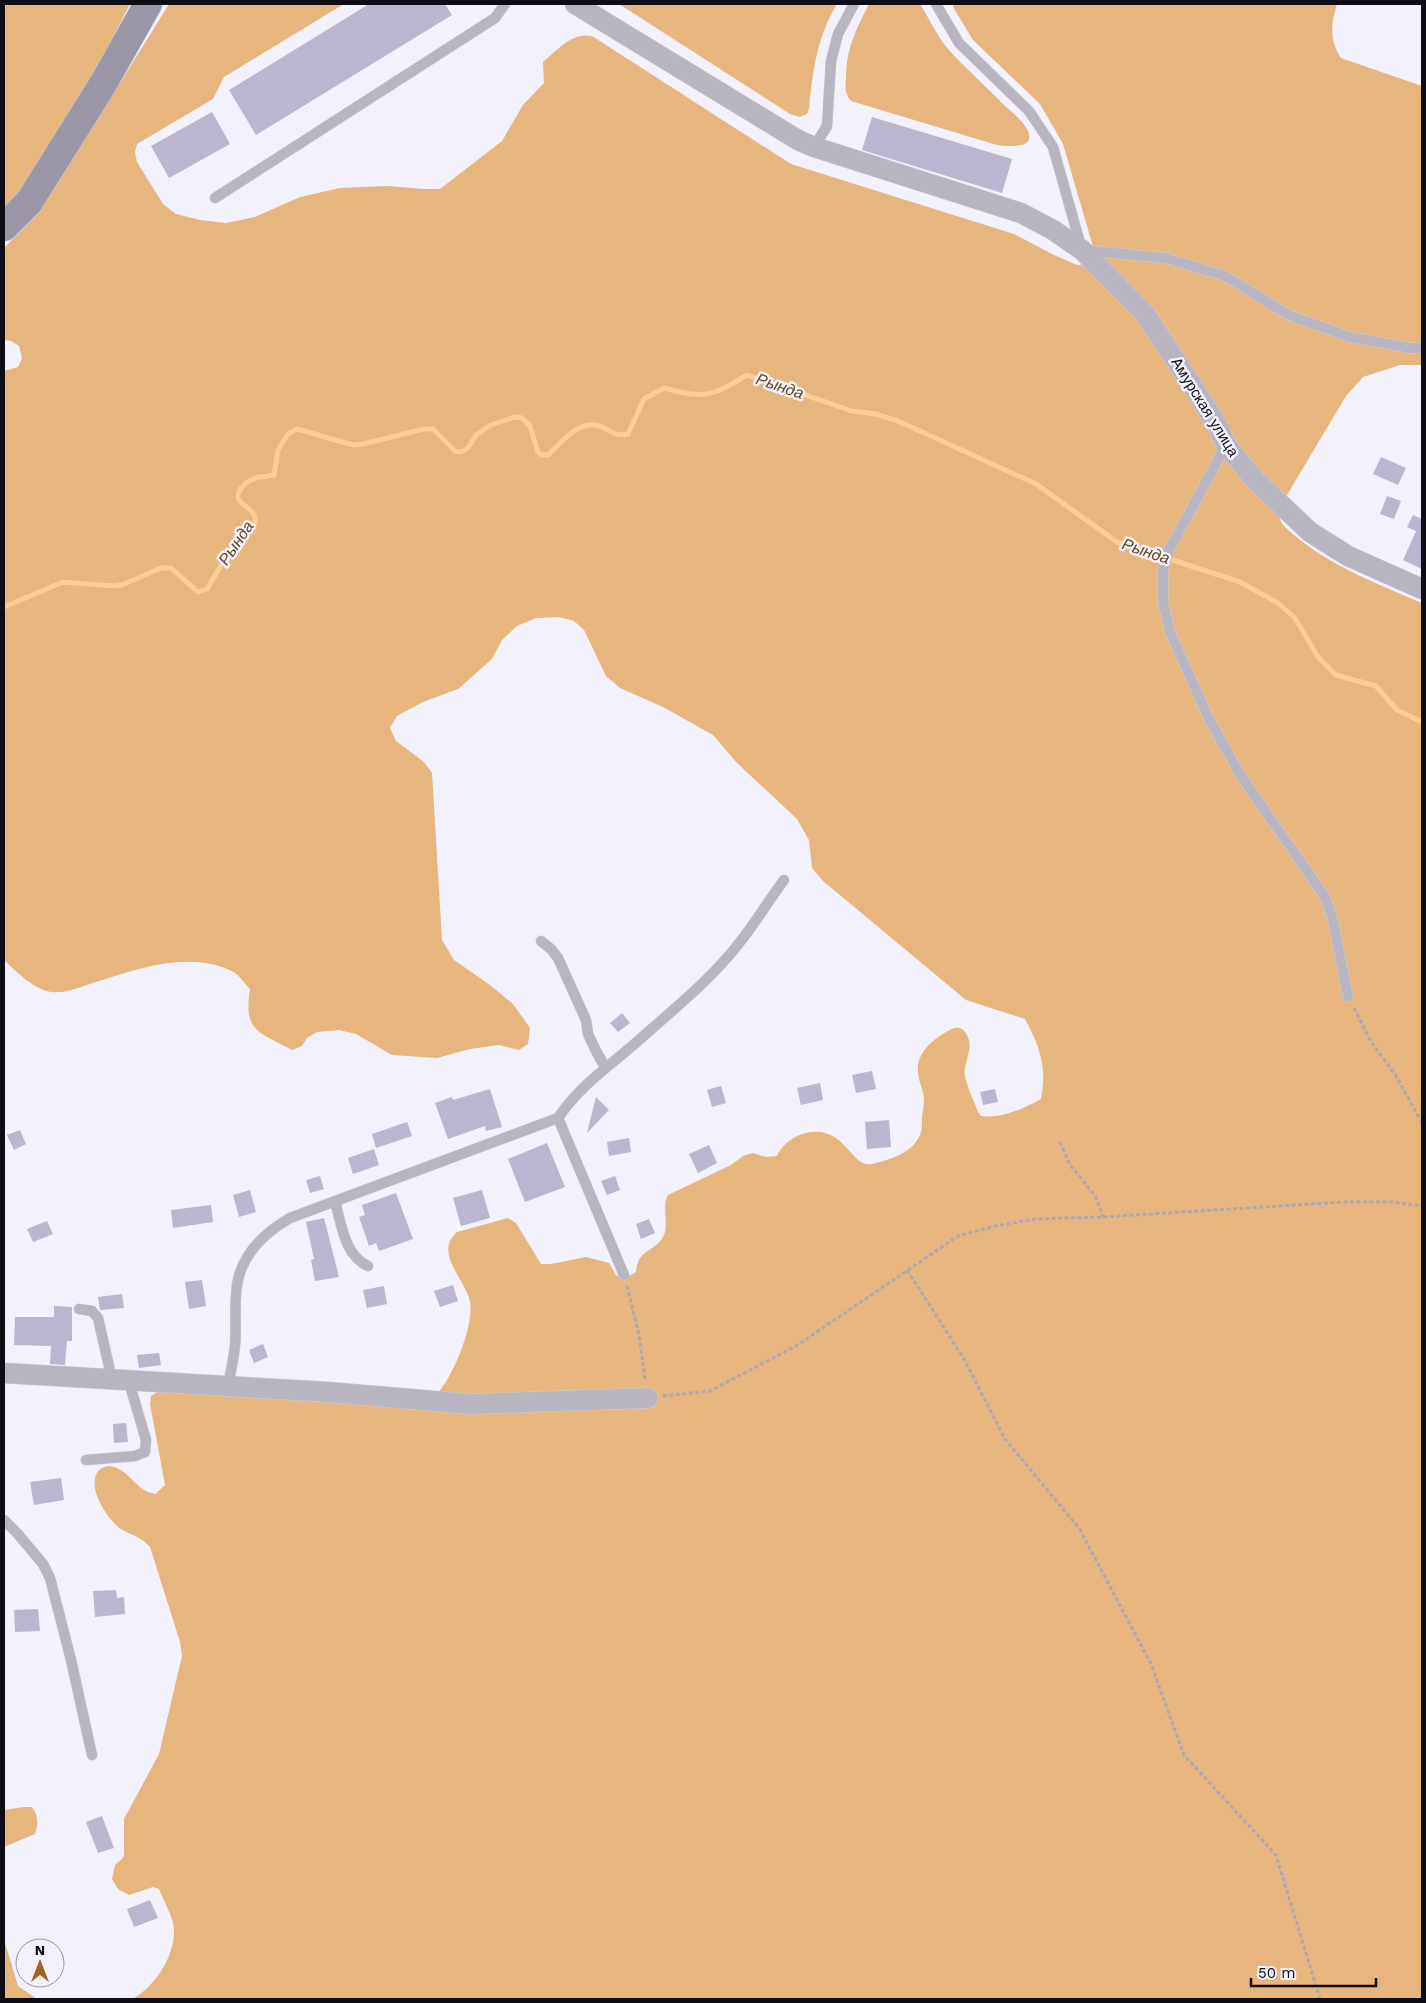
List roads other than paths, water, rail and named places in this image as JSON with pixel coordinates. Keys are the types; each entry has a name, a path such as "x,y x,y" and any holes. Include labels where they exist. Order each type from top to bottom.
{"main road":[{"path":"4,227 28,202 102,84 148,4"}],"street":[{"name":"Амурская улица","path":"575,4 798,140 814,147 1021,214 1054,230 1082,250 1145,314 1218,425 1226,444 1256,481 1310,532 1348,556 1422,589"},
{"path":"4,1373 470,1404 648,1398"}],"lane":[{"path":"215,198 495,18 505,4"},
{"path":"814,147 827,126 831,61 838,34 854,4"},
{"path":"936,4 959,43 1029,111 1053,147 1082,250 1165,258 1225,276 1289,315 1350,338 1411,348 1422,348"},
{"path":"1226,444 1169,550 1163,570 1163,601 1170,632 1209,718 1241,776 1325,897 1332,916 1348,997"},
{"path":"228,1387 235,1347 238,1282 243,1263 255,1247 276,1226 290,1218 558,1118 584,1085 646,1034 718,967 740,942 784,880"},
{"path":"541,941 558,958 586,1020 588,1034 605,1067"},
{"path":"558,1118 624,1275"},
{"path":"335,1202 352,1254 359,1262 368,1266"},
{"path":"79,1309 92,1310 98,1318 121,1381 146,1440 146,1452 136,1456 86,1460"},
{"path":"4,1520 43,1564 50,1578 72,1660 92,1754"}],"waterway":[{"name":"Рында","path":"4,607 63,582 122,585 161,568 171,568 198,592 207,589 239,535 255,522 252,512 238,499 239,492 250,481 259,477 274,475 278,450 288,434 297,429 353,445 424,429 433,429 455,451 461,452 468,448 476,435 491,425 515,417 522,418 530,426 538,452 542,455 548,455 572,432 586,425 602,427 617,434 628,434 644,399 664,388 689,394 707,394 725,388 747,375 852,411 876,414 898,421 1036,484 1117,542 1240,582 1278,603 1295,618 1318,657 1336,675 1376,686 1397,710 1422,722"}]}
